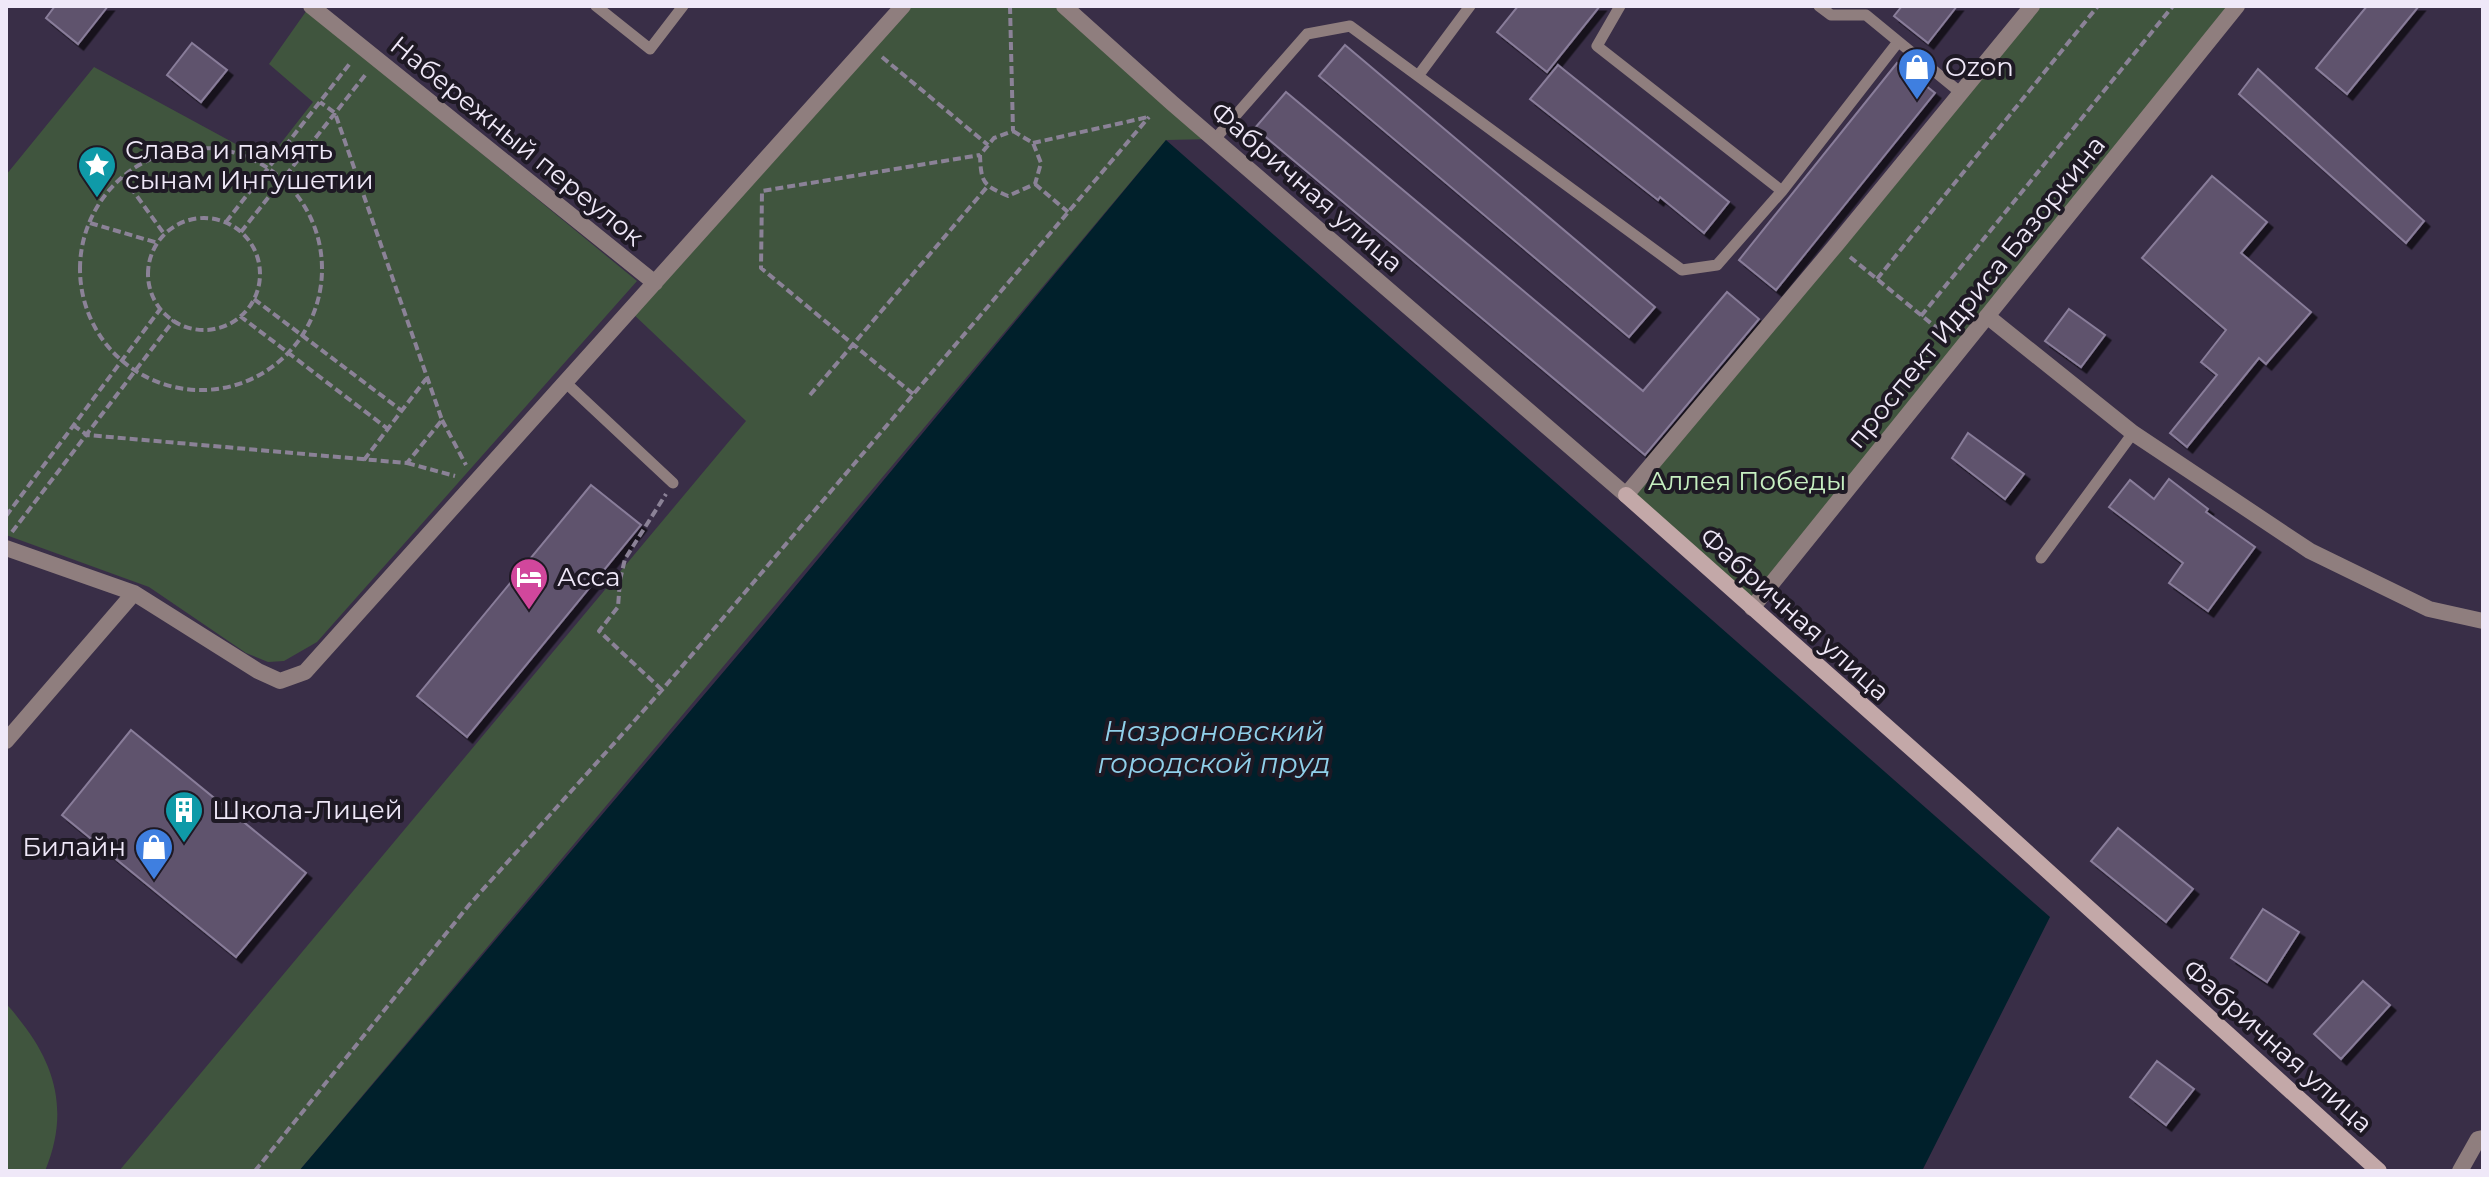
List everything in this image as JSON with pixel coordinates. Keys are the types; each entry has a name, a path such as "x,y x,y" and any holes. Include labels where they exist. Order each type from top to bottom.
{"street":[{"name":"Набережный переулок","path":"311,6 655,283"},
{"path":"6,548 134,593 258,671 280,681 305,672 903,6"},
{"name":"Фабричная улица","path":"1064,6 1626,495 1989,817 2379,1171"},
{"path":"1626,495 2032,6"},
{"name":"проспект Идриса Базоркина","path":"1752,608 2237,6"},
{"path":"1987,316 2133,433 2310,551 2429,609 2483,621"},
{"path":"6,741 134,593"},
{"path":"2460,1171 2478,1139 2483,1138"}],"lane":[{"path":"596,6 650,49 683,6"},
{"path":"1418,76 1470,6"},
{"path":"1620,6 1597,46 1782,191"},
{"path":"1819,6 1831,15 1870,10 1898,42 1961,93"},
{"path":"1215,139 1307,34 1350,26 1682,270 1717,265 1782,191 1898,42"},
{"path":"565,382 673,483"},
{"path":"2041,558 2133,433"}],"path":[{"path":"1010,6 1013,131"},
{"path":"1877,279 2098,6"},
{"path":"1921,316 2173,6"},
{"path":"868,45 988,145"},
{"path":"226,222 362,47"},
{"path":"241,232 377,59"},
{"path":"320,102 335,113 442,420 476,482"},
{"path":"255,1171 469,905 662,690 1149,117 1172,103"},
{"path":"1033,143 1149,117"},
{"path":"1013,131 1033,143 1041,163 1035,184"},
{"path":"1013,131 994,138 980,155 981,176 987,187 1008,196 1035,184"},
{"path":"191,148 232,151 269,168 305,205 319,236 323,271 317,305 303,336 289,353 256,378 215,390 173,388 135,372 120,361 95,329 81,291 80,251 94,212 123,177 152,158 191,148"},
{"path":"913,394 761,268 762,191 980,155"},
{"path":"123,177 165,235"},
{"path":"1035,184 1068,212"},
{"path":"810,395 987,187"},
{"path":"212,218 226,222 241,232 256,251 261,270 254,299 240,316 222,327 204,330 186,327 174,320 161,308 151,289 148,272 158,243 175,226 193,219 212,218"},
{"path":"90,223 158,243"},
{"path":"1836,245 1960,347"},
{"path":"254,299 402,411"},
{"path":"6,516 161,308"},
{"path":"240,316 388,429"},
{"path":"6,540 174,320"},
{"path":"364,460 427,379"},
{"path":"407,463 442,420"},
{"path":"73,425 87,435 407,463 476,482"},
{"path":"662,690 599,631 618,607 625,559 673,483"}],"green space":[{"path":"903,6 1064,6 1215,139 1166,140 299,1171 119,1171 746,421 630,311"},
{"name":"Аллея Победы","path":"2032,6 2239,6 1752,608 1626,495"},
{"path":"307,10 637,281 317,642 284,661 268,662 246,653 149,587 6,535 6,175 94,67 267,161 313,102 269,64"},
{"path":"6,1004 44,1058 56,1094 56,1131 45,1171 6,1171"}],"water":[{"name":"Назрановский городской пруд","path":"1166,140 2050,917 1922,1171 299,1171 765,623"}],"building":[{"path":"55,6 108,6 78,44 46,18"},
{"path":"1518,6 1600,6 1547,72 1497,32"},
{"path":"1902,6 1957,6 1928,43 1894,16"},
{"path":"2367,6 2419,6 2347,94 2316,68"},
{"path":"192,43 227,70 201,102 167,75"},
{"path":"1345,45 1655,307 1629,337 1319,76"},
{"path":"1897,63 1935,93 1776,290 1739,260"},
{"path":"1558,65 1729,202 1704,233 1530,99"},
{"path":"2258,69 2424,221 2406,243 2239,94"},
{"path":"1286,92 1643,391 1727,292 1759,319 1645,455 1255,128"},
{"path":"2212,176 2267,222 2241,253 2311,312 2266,364 2259,358 2187,447 2170,433 2217,375 2201,362 2226,330 2142,258"},
{"path":"2069,309 2105,335 2081,367 2045,341"},
{"path":"1968,433 2024,474 2005,499 1952,458"},
{"path":"2169,479 2208,509 2206,512 2255,547 2208,611 2169,583 2183,563 2109,507 2130,480 2154,499"},
{"name":"Асса","path":"591,485 641,525 467,737 417,696"},
{"name":"Школа-Лицей","path":"131,730 306,873 236,957 62,815"},
{"path":"2118,828 2193,889 2166,922 2091,861"},
{"path":"2263,909 2299,932 2267,982 2231,958"},
{"path":"2363,981 2390,1005 2341,1059 2314,1034"},
{"path":"2157,1061 2194,1089 2166,1125 2130,1097"}],"place":[{"name":"Ozon","path":"1917,101"},
{"name":"Слава и память сынам Ингушетии","path":"97,199"},
{"name":"Асса","path":"529,611"},
{"name":"Школа-Лицей","path":"184,844"},
{"name":"Билайн","path":"154,881"}]}
